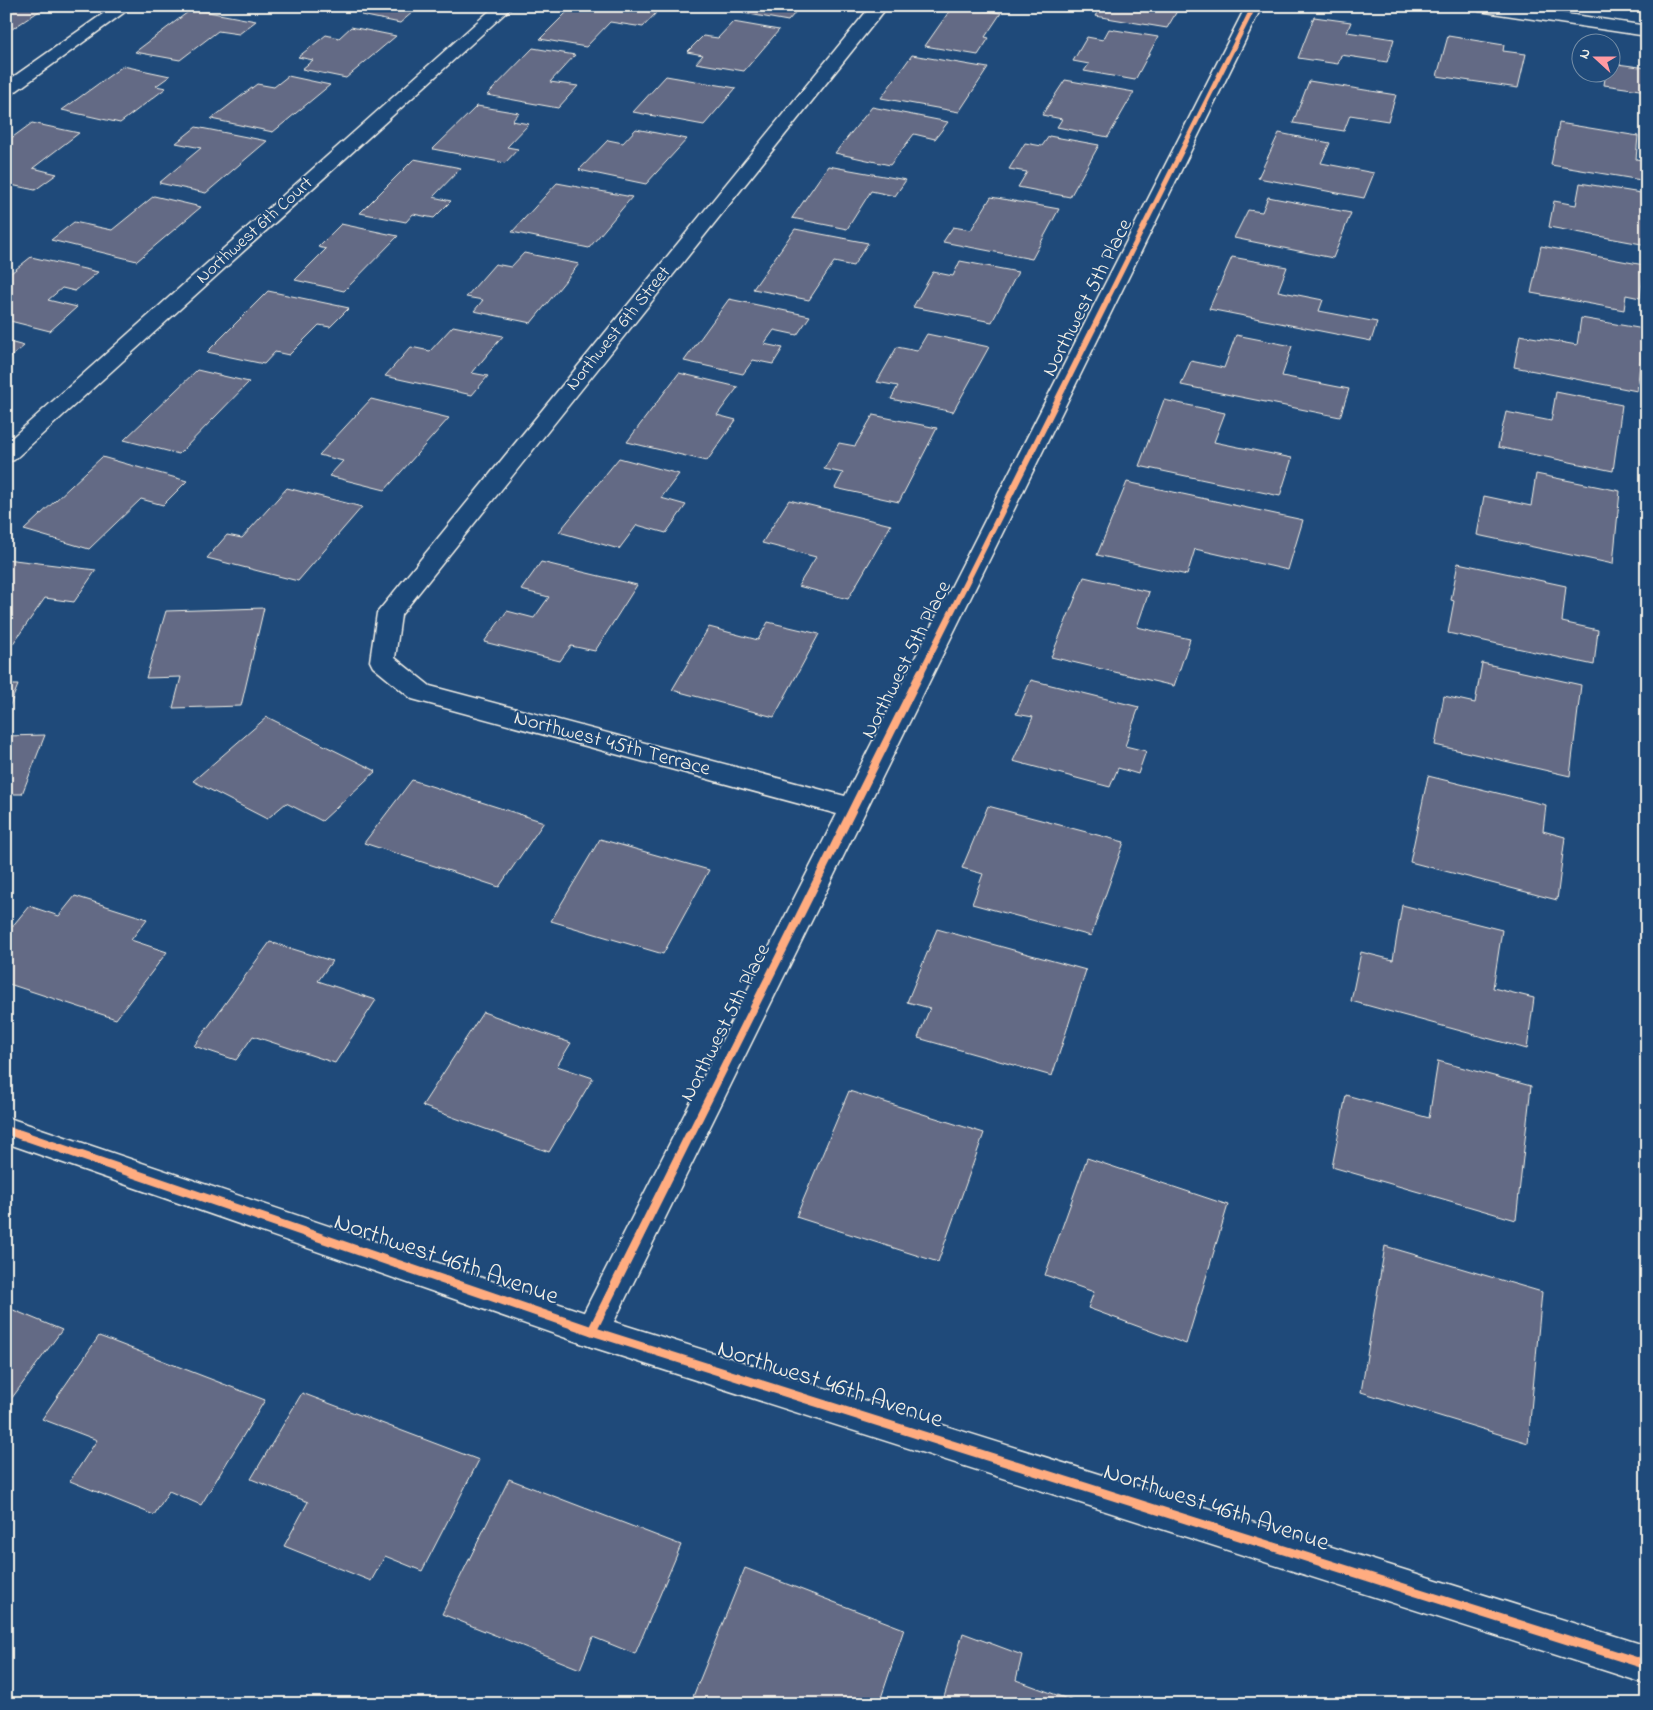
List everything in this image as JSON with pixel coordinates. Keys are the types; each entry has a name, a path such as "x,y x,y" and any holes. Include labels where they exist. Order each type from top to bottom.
{"street":[{"path":"6,90 124,6"},
{"name":"Northwest 6th Court","path":"6,455 505,6"},
{"name":"Northwest 6th Street","path":"382,661 389,613 880,6"},
{"name":"Northwest 5th Place","path":"592,1331 1254,6"},
{"path":"1479,6 1647,30"},
{"name":"Northwest 45th Terrace","path":"382,661 421,693 853,808"},
{"name":"Northwest 46th Avenue","path":"6,1130 592,1331 1647,1665"}],"building":[{"path":"6,6 47,6 6,33"},
{"path":"373,6 420,6 400,23 361,15"},
{"path":"573,6 615,6 656,13 643,27 610,22 586,47 540,39"},
{"path":"750,6 801,6 788,21 743,13"},
{"path":"953,6 1001,13 985,37 989,38 978,55 925,46"},
{"path":"1101,6 1180,6 1167,28 1095,16"},
{"path":"192,9 256,21 239,34 218,31 180,60 135,52"},
{"path":"1314,17 1351,22 1347,32 1394,39 1387,62 1341,55 1338,64 1298,58"},
{"path":"733,22 779,30 744,71 696,63 703,55 687,52 703,36 718,38"},
{"path":"351,27 396,36 346,78 302,69 313,60 298,57 326,35 339,38"},
{"path":"1109,29 1158,37 1135,80 1084,71 1089,64 1073,61 1087,37 1103,40"},
{"path":"1448,36 1504,45 1503,51 1526,54 1518,88 1437,76"},
{"path":"533,48 575,55 550,82 578,86 558,108 487,95"},
{"path":"912,55 988,68 959,112 881,98"},
{"path":"1620,64 1647,68 1647,91 1604,85 1604,82 1620,82"},
{"path":"123,66 170,76 156,86 166,88 120,123 62,110"},
{"path":"288,76 330,85 273,132 211,119 257,84 274,87"},
{"path":"666,76 736,88 704,125 633,112"},
{"path":"1065,80 1134,92 1108,137 1057,127 1062,119 1042,115"},
{"path":"1309,81 1396,95 1388,121 1350,115 1344,131 1293,123"},
{"path":"477,106 519,113 512,121 529,124 507,147 518,149 505,163 433,149"},
{"path":"872,107 948,122 935,139 914,134 890,165 835,153"},
{"path":"32,123 79,133 33,168 57,174 35,190 6,184 6,142"},
{"path":"1559,123 1638,136 1636,159 1647,161 1647,181 1551,165"},
{"path":"196,127 267,141 206,193 159,183 201,148 176,143"},
{"path":"636,129 687,139 646,184 579,170 608,140 623,143"},
{"path":"1279,133 1330,143 1321,163 1374,173 1364,198 1258,178"},
{"path":"1049,136 1099,145 1070,197 1018,187 1027,172 1009,169 1025,143 1042,146"},
{"path":"414,159 461,168 433,197 451,201 434,218 413,214 406,222 360,213"},
{"path":"828,166 906,180 895,196 871,191 847,229 792,218"},
{"path":"557,183 632,197 589,248 512,232"},
{"path":"1580,183 1647,194 1647,245 1549,227 1554,201 1576,205"},
{"path":"154,196 201,207 137,261 51,240 74,222 112,230"},
{"path":"991,197 1059,209 1032,259 943,242 953,227 971,230"},
{"path":"1268,197 1351,213 1333,258 1234,238 1248,210 1262,212"},
{"path":"341,224 398,236 344,291 295,280 326,249 318,247"},
{"path":"795,229 868,243 853,266 834,262 809,300 753,289"},
{"path":"1541,246 1644,265 1640,298 1626,295 1624,310 1531,293"},
{"path":"524,253 579,264 531,323 474,311 483,300 466,297 495,264 511,267"},
{"path":"31,257 98,272 75,291 62,288 48,300 77,307 50,331 6,320 6,277"},
{"path":"1232,257 1287,267 1278,291 1323,300 1319,311 1377,322 1371,341 1209,309"},
{"path":"960,261 1018,272 992,322 913,307 933,272 953,276"},
{"path":"268,291 349,308 330,327 319,325 289,355 275,352 264,364 207,352"},
{"path":"729,299 810,316 797,335 774,330 764,344 783,348 773,364 753,360 743,374 684,361"},
{"path":"1581,318 1644,329 1637,391 1514,367 1520,335 1577,345"},
{"path":"453,326 503,336 472,373 488,376 472,395 385,376 411,347 430,351"},
{"path":"927,334 989,347 953,412 891,399 898,386 877,382 897,347 917,351"},
{"path":"1236,335 1292,346 1282,376 1349,389 1340,417 1181,385 1191,361 1224,368"},
{"path":"6,341 24,346 6,361"},
{"path":"197,370 249,382 179,454 124,440"},
{"path":"679,373 738,387 717,415 736,420 707,461 627,442"},
{"path":"1556,392 1622,405 1613,471 1498,447 1506,412 1551,421"},
{"path":"371,399 449,418 385,490 329,476 343,461 319,455"},
{"path":"1164,400 1225,413 1214,442 1292,458 1280,496 1139,466"},
{"path":"873,415 937,428 899,502 835,488 843,473 824,469 839,443 855,446"},
{"path":"102,457 187,481 163,505 141,499 89,549 24,530"},
{"path":"619,458 679,474 661,498 686,505 666,533 637,525 619,549 559,532"},
{"path":"1536,474 1620,491 1613,564 1477,535 1484,496 1531,506"},
{"path":"1127,482 1303,520 1288,570 1195,549 1187,575 1097,555"},
{"path":"287,488 362,507 298,581 207,558 227,535 242,538"},
{"path":"789,500 891,525 848,599 798,586 816,557 762,543"},
{"path":"6,559 96,570 74,602 45,598 7,652"},
{"path":"541,562 637,585 595,651 571,646 560,661 484,642 507,611 534,618 549,597 521,590"},
{"path":"1458,563 1566,586 1562,622 1598,630 1594,665 1448,633 1454,601 1451,600"},
{"path":"1084,577 1149,592 1137,627 1190,639 1174,686 1051,657"},
{"path":"264,608 241,706 173,708 181,677 146,678 166,611"},
{"path":"768,622 819,634 774,717 672,690 709,627 758,640"},
{"path":"1482,663 1581,685 1570,776 1435,745 1444,696 1475,703"},
{"path":"1031,680 1139,707 1125,746 1146,751 1138,774 1118,768 1110,787 1013,761 1033,717 1016,714"},
{"path":"6,685 18,685 6,715"},
{"path":"267,717 376,771 322,821 286,803 267,819 193,781"},
{"path":"45,735 22,794 6,794 6,736"},
{"path":"1428,776 1546,805 1543,831 1565,837 1557,900 1410,862"},
{"path":"412,780 544,822 499,887 364,843"},
{"path":"988,806 1124,842 1091,936 972,904 983,874 962,868"},
{"path":"600,839 709,870 663,954 551,921"},
{"path":"75,896 147,919 131,940 167,952 116,1019 6,983 6,934 29,906 59,916"},
{"path":"1402,905 1502,930 1493,988 1534,998 1527,1049 1351,1001 1361,952 1393,960"},
{"path":"937,929 1086,970 1052,1076 918,1038 930,1008 907,1002"},
{"path":"270,942 332,961 318,981 376,1000 335,1063 253,1036 236,1060 194,1046"},
{"path":"483,1012 571,1043 557,1066 593,1078 549,1152 422,1106"},
{"path":"1438,1061 1531,1086 1516,1220 1332,1167 1346,1095 1429,1118"},
{"path":"849,1091 984,1133 938,1262 796,1217"},
{"path":"1087,1158 1228,1205 1186,1344 1088,1308 1094,1292 1045,1275"},
{"path":"1385,1246 1542,1292 1528,1443 1361,1392"},
{"path":"6,1307 62,1330 6,1406"},
{"path":"99,1336 265,1400 201,1505 169,1491 154,1515 70,1481 97,1440 42,1419"},
{"path":"302,1393 479,1460 422,1571 385,1556 371,1581 284,1546 308,1502 251,1479"},
{"path":"509,1479 681,1545 635,1654 593,1637 580,1669 442,1614"},
{"path":"745,1568 904,1629 879,1704 690,1704"},
{"path":"963,1633 1022,1655 1016,1680 1081,1704 942,1704"}],"cycle path":[{"path":"592,1331 1254,6"},
{"path":"6,1130 592,1331 1647,1665"}]}
